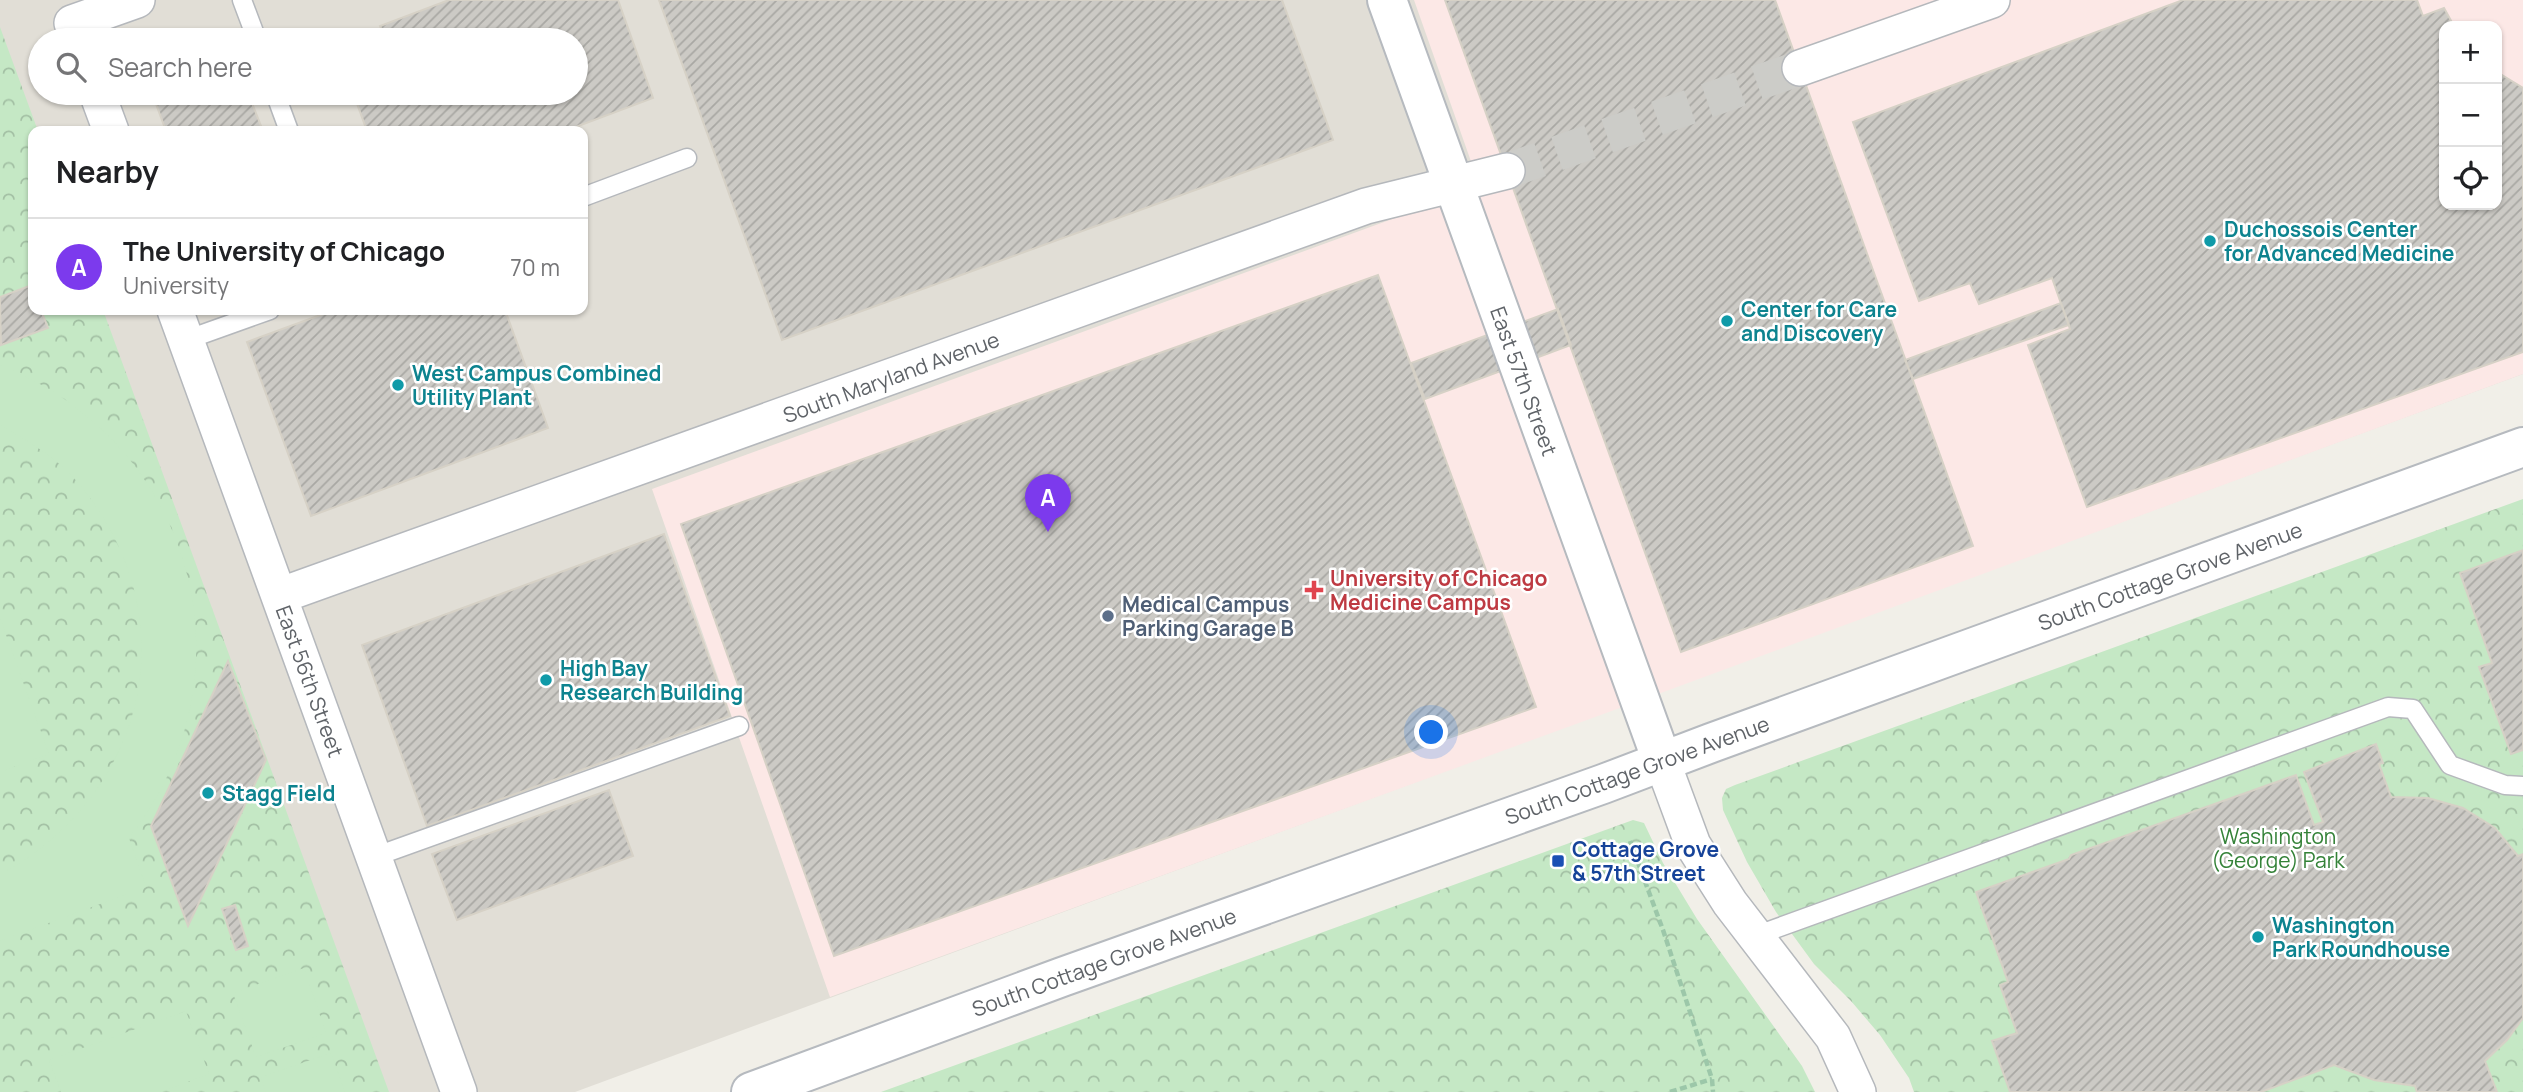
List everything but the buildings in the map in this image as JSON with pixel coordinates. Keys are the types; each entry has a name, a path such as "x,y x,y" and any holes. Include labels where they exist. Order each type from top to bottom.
{"main road":[{"name":"East 57th Street","path":"1387,0 1662,761"},
{"name":"South Cottage Grove Avenue","path":"751,1092 1062,976 1662,761 2523,447"}],"street":[{"path":"71,21 137,0"},
{"path":"1800,68 1992,0"},
{"path":"101,105 109,126"},
{"name":"South Maryland Avenue","path":"279,596 1366,206 1507,171"},
{"name":"East 56th Street","path":"181,325 459,1092"},
{"path":"1662,761 1693,845 1730,903 1833,1037 1858,1092"}],"lane":[{"path":"242,0 252,28"},
{"path":"279,105 287,126"},
{"path":"588,195 687,158"},
{"path":"181,325 240,315"},
{"path":"1755,936 2388,707 2413,709 2450,765 2505,785 2523,786"},
{"path":"374,857 739,726"}],"path":[{"path":"1630,841 1663,930 1712,1079 1713,1092"},
{"path":"1670,1092 1712,1079"}],"shaded area":[{"path":"0,0 2523,0 2523,374 575,1092 0,1092"},
{"name":"University of Chicago Medicine Campus","path":"1414,0 2523,0 2523,374 830,997 652,489 1480,187"}],"green space":[{"path":"0,27 36,126 28,126 28,315 105,315 389,1092 0,1092"},
{"path":"0,365 67,401 120,448 160,505 186,569 196,637 191,706 168,774 129,838 146,887 0,941 0,874 47,844 67,825 86,804 112,765 130,724 139,681 141,639 136,596 122,554 101,514 65,469 39,448 0,425"},
{"name":"Washington (George) Park","path":"2523,499 2523,1092 1914,1092 1909,1078 1880,1035 1814,964 1776,912 1747,862 1723,810 1722,798 1726,789 1735,785"},
{"path":"0,618 49,754 0,772"},
{"path":"1633,820 1644,823 1663,863 1697,919 1802,1066 1815,1092 881,1092"},
{"path":"304,968 326,1033 256,1057 233,993"},
{"path":"186,1011 209,1074 160,1092 61,1092 49,1060"},
{"path":"331,1053 345,1092 266,1092 261,1077"}],"tunnel":[{"path":"1507,171 1800,68"}],"place":[{"name":"Duchossois Center for Advanced Medicine","path":"2210,241"},
{"name":"Center for Care and Discovery","path":"1727,321"},
{"name":"West Campus Combined Utility Plant","path":"398,385"},
{"name":"The University of Chicago","path":"1048,532"},
{"name":"University of Chicago Medicine Campus","path":"1314,590"},
{"name":"Medical Campus Parking Garage B","path":"1108,616"},
{"name":"High Bay Research Building","path":"546,680"},
{"name":"Stagg Field","path":"208,793"},
{"name":"Cottage Grove & 57th Street","path":"1558,861"},
{"name":"Washington Park Roundhouse","path":"2258,937"}]}
